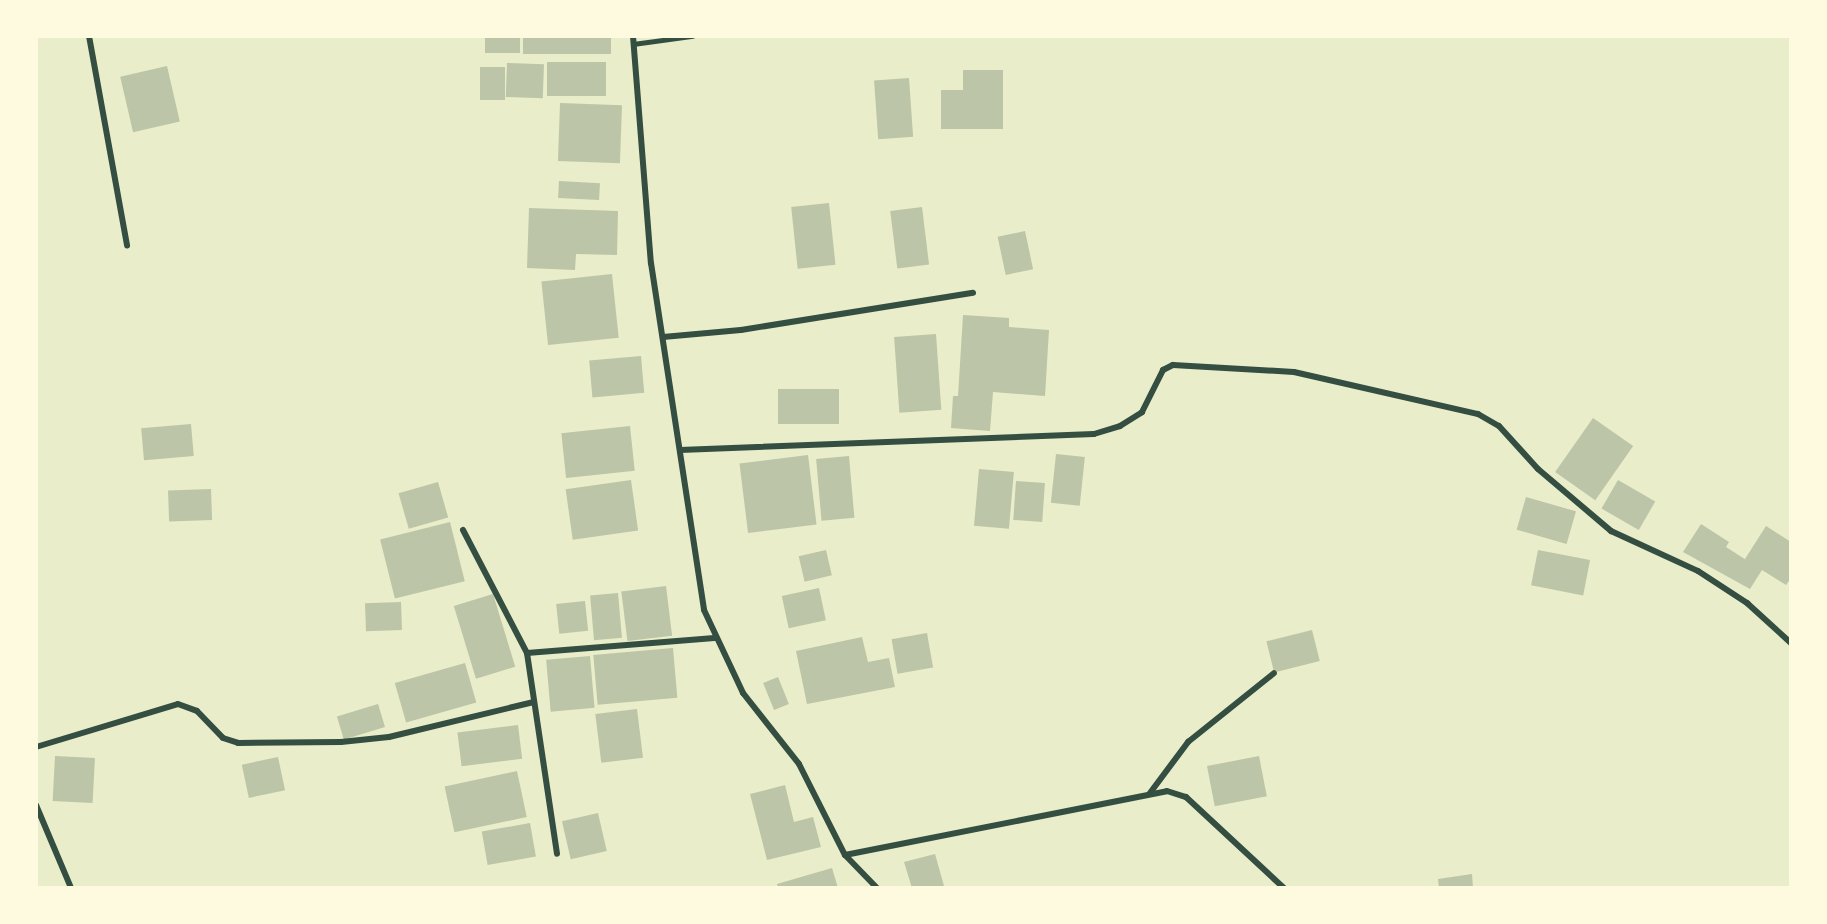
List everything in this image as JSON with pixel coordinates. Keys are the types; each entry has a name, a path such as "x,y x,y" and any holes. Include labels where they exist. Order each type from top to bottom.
{"street":[{"path":"89,36 127,246"},
{"path":"633,36 651,263 704,610 714,638 743,693 799,764 845,855 877,888"},
{"path":"663,337 741,330 973,293"},
{"path":"680,450 1094,434 1120,426 1142,412 1163,370 1173,366 1294,372 1478,414 1499,426 1538,469 1611,531 1698,571 1747,603 1791,643"},
{"path":"463,530 527,653 558,855"},
{"path":"527,653 714,638"},
{"path":"1150,794 1188,742 1274,673"},
{"path":"36,747 178,704 196,711 223,738 238,743 341,742 389,737 534,702"},
{"path":"845,855 1167,792 1186,797 1284,888"},
{"path":"36,805 71,888"}],"lane":[{"path":"633,44 692,36"}],"building":[{"path":"485,36 520,36 520,53 485,53"},
{"path":"523,36 611,36 611,54 523,54"},
{"path":"547,62 606,62 606,96 547,96"},
{"path":"507,63 544,64 543,98 506,97"},
{"path":"167,66 180,122 133,132 120,77"},
{"path":"480,67 505,67 505,100 480,100"},
{"path":"963,70 1003,70 1003,129 941,129 941,90 963,90"},
{"path":"909,78 913,137 878,139 874,80"},
{"path":"560,103 622,105 620,163 558,161"},
{"path":"559,181 600,183 599,200 558,198"},
{"path":"829,203 835,265 798,269 791,207"},
{"path":"922,207 929,265 897,268 890,211"},
{"path":"529,208 618,211 617,255 576,254 575,270 527,268"},
{"path":"1025,231 1033,269 1006,275 998,237"},
{"path":"612,274 619,338 548,345 541,281"},
{"path":"963,315 1009,318 1009,327 1049,330 1045,396 993,392 990,431 951,428 953,396 958,396"},
{"path":"936,334 941,410 899,413 894,337"},
{"path":"641,356 644,393 592,397 589,361"},
{"path":"778,389 839,389 839,424 778,424"},
{"path":"1593,418 1633,446 1595,500 1555,472"},
{"path":"191,424 194,456 144,460 141,428"},
{"path":"630,426 635,471 566,478 561,433"},
{"path":"1056,454 1085,457 1080,506 1051,503"},
{"path":"808,455 817,524 748,533 740,463"},
{"path":"849,456 854,518 822,521 816,459"},
{"path":"979,469 1014,472 1009,529 974,526"},
{"path":"631,480 638,531 573,540 566,489"},
{"path":"1618,480 1655,502 1639,530 1602,509"},
{"path":"1016,481 1045,483 1042,522 1013,520"},
{"path":"438,482 448,518 409,529 399,493"},
{"path":"211,489 212,520 169,521 168,491"},
{"path":"1526,497 1576,511 1567,544 1517,530"},
{"path":"450,522 465,581 395,599 380,539"},
{"path":"1701,524 1729,542 1726,547 1751,563 1745,559 1766,526 1791,542 1791,578 1786,585 1762,570 1750,589 1683,552"},
{"path":"826,550 832,575 805,582 799,556"},
{"path":"1538,550 1590,560 1583,595 1531,585"},
{"path":"666,586 672,636 627,641 621,591"},
{"path":"819,588 826,620 789,628 782,596"},
{"path":"618,593 622,638 594,640 590,595"},
{"path":"493,594 515,667 476,679 454,606"},
{"path":"585,601 588,631 559,634 556,604"},
{"path":"401,602 402,630 366,631 365,603"},
{"path":"1312,630 1320,661 1274,672 1266,641"},
{"path":"927,633 933,667 898,674 892,639"},
{"path":"862,637 868,662 889,658 895,687 807,704 796,651"},
{"path":"673,648 677,698 598,705 593,655"},
{"path":"590,656 595,708 551,712 546,660"},
{"path":"465,663 476,702 406,723 395,683"},
{"path":"778,677 789,704 774,710 763,683"},
{"path":"378,704 385,727 344,740 337,717"},
{"path":"637,709 643,758 601,763 595,714"},
{"path":"518,725 522,759 462,766 457,732"},
{"path":"55,756 95,758 93,803 53,801"},
{"path":"1259,756 1267,796 1215,806 1207,766"},
{"path":"278,757 285,790 249,798 242,765"},
{"path":"517,771 527,817 454,832 445,786"},
{"path":"785,785 794,822 813,817 821,847 767,860 750,794"},
{"path":"598,813 607,851 571,859 562,821"},
{"path":"530,823 536,856 488,865 482,832"},
{"path":"935,854 944,886 912,888 904,862"},
{"path":"832,868 838,888 778,888 777,884"},
{"path":"1472,874 1473,888 1439,888 1438,879"}]}
